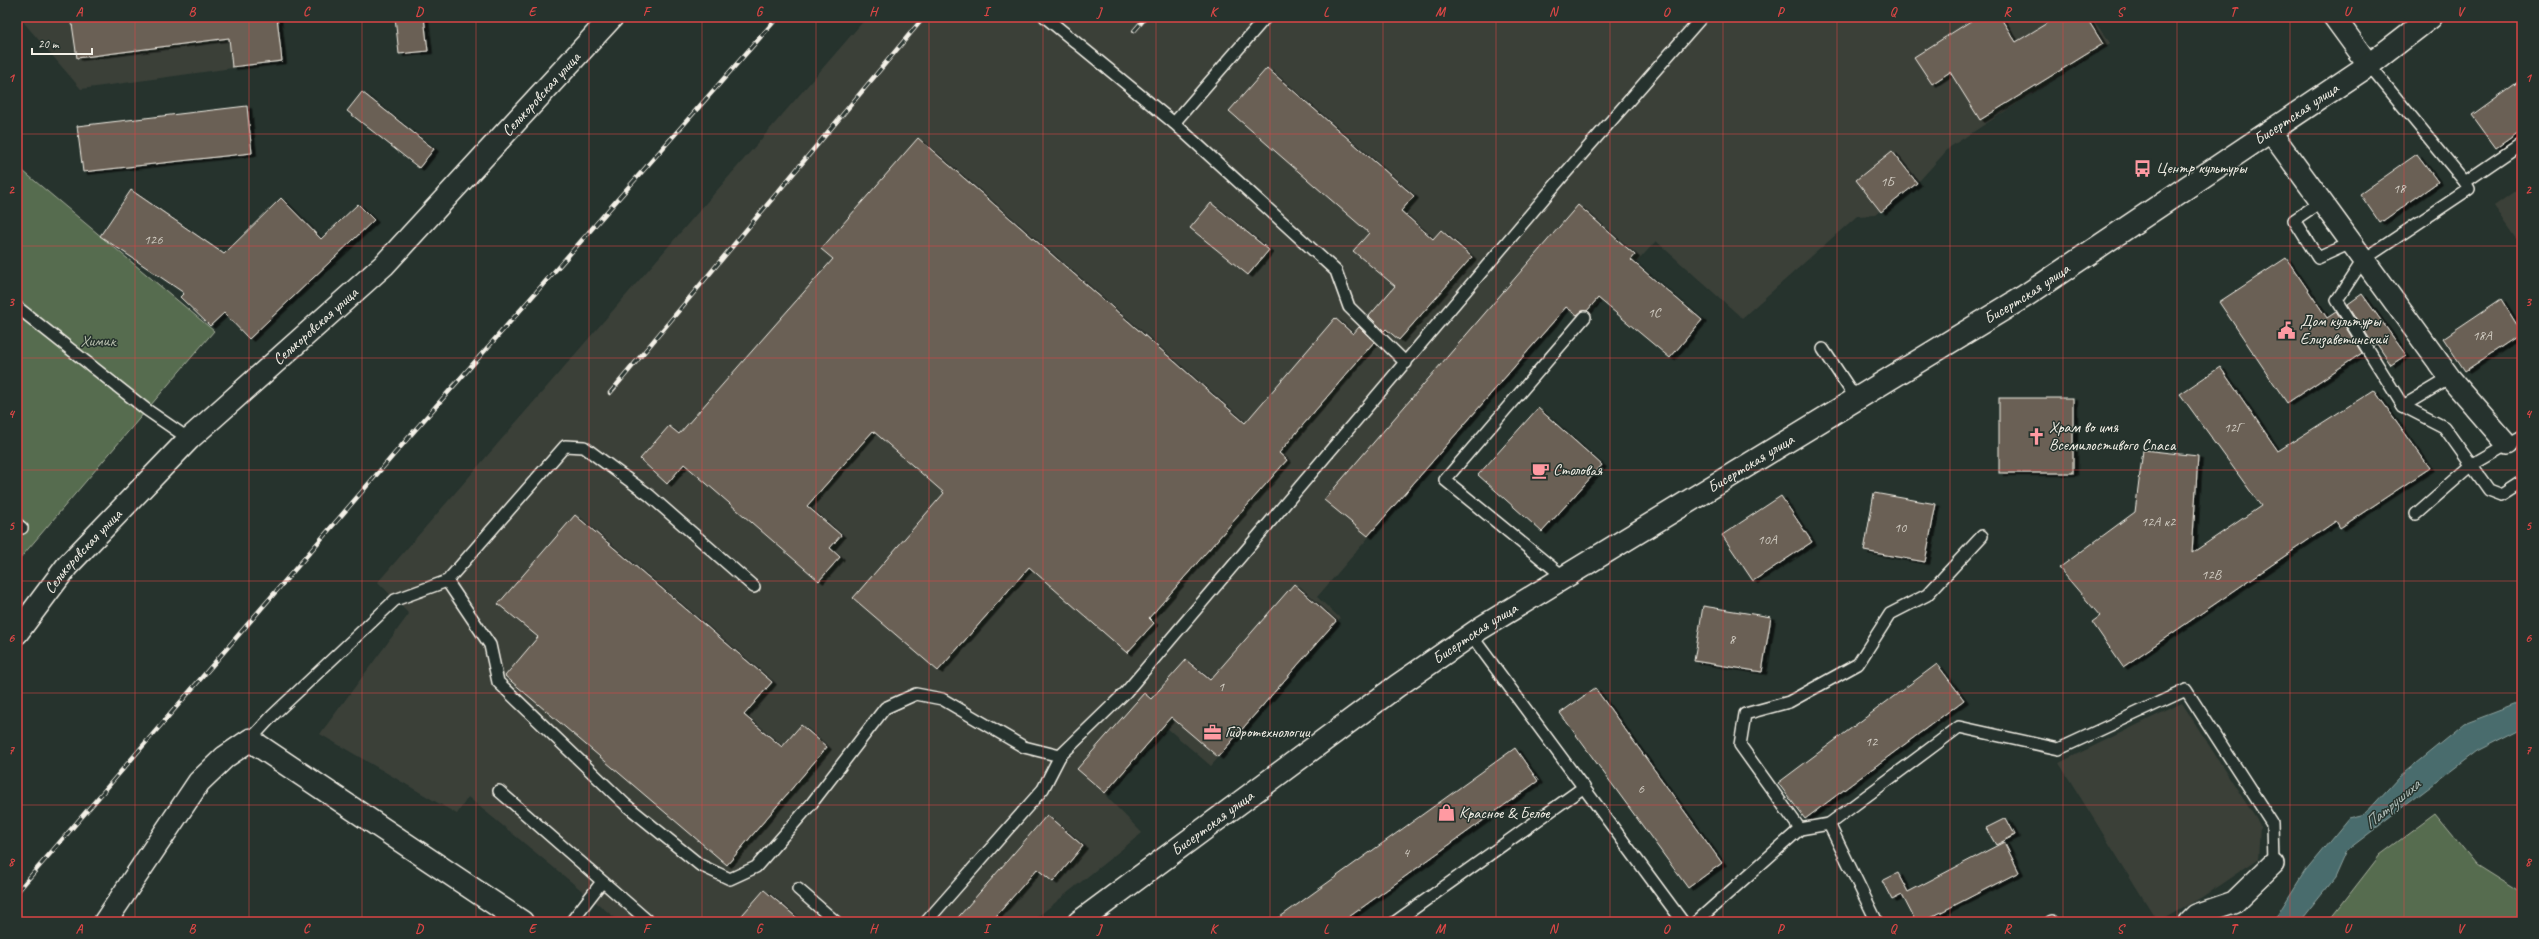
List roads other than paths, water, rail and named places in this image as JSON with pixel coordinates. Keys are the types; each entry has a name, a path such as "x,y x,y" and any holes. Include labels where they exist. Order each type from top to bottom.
{"main road":[{"name":"Селькоровская улица","path":"17,633 67,566 189,439 384,265 612,17"},
{"name":"Бисертская улица","path":"1085,920 1397,686 1471,635 2025,296 2369,64 2431,17"},
{"path":"105,922 199,782 225,757 250,740 522,922"}],"street":[{"path":"2334,17 2369,64"},
{"path":"2270,130 2322,200 2357,252 2450,378 2515,440"},
{"path":"2189,922 2196,915 2234,902 2273,864"}],"lane":[{"path":"1046,17 1174,123 1336,271 1349,307 1406,363"},
{"path":"1174,123 1266,17"},
{"path":"926,922 1042,789 1060,756 1126,692 1562,177 1702,17"},
{"path":"2322,200 2294,220 2318,258 2357,252 2469,189 2465,182 2369,64"},
{"path":"2465,182 2522,143"},
{"path":"2357,252 2338,300 2403,406 2444,427 2489,490 2502,495 2522,482"},
{"path":"17,307 147,410 189,439"},
{"path":"1565,578 1445,480 1585,317"},
{"path":"1823,350 1857,400"},
{"path":"2403,406 2450,378"},
{"path":"2416,514 2472,465 2515,440"},
{"path":"250,740 272,715 396,600 447,581 565,446 584,447 637,486 754,586"},
{"path":"1800,829 1740,745 1745,714 1789,702 1858,664 1890,614 1927,595 1982,536"},
{"path":"447,581 490,645 498,682 626,805 700,865 730,880 756,867 812,803 885,708 916,694 942,699 1024,747 1060,756"},
{"path":"1471,635 1683,922"},
{"path":"1696,922 1800,829 1829,824 1959,727 2059,749 2186,690 2272,823 2273,864"},
{"path":"1395,922 1584,787"},
{"path":"499,791 601,882 649,922"},
{"path":"1829,824 1877,922"},
{"path":"571,922 601,882"},
{"path":"798,889 836,922"}],"water":[{"name":"Патрушиха","path":"2522,702 2522,728 2477,751 2346,851 2334,878 2299,922 2273,922 2305,871 2349,818 2365,814 2399,777 2464,724"}],"railway":[{"path":"17,892 415,430 778,17"},
{"path":"610,393 924,17"},
{"path":"1134,31 1146,17"}],"place":[{"name":"Центр культуры","path":"2143,168"},
{"name":"Дом культуры Елизаветинский","path":"2287,330"},
{"name":"Храм во имя Всемилостивого Спаса","path":"2036,436"},
{"name":"Столовая","path":"1540,470"},
{"name":"Гидротехнологии","path":"1212,732"},
{"name":"Красное & Белое","path":"1446,813"}],"park label":[{"name":"Химик","path":"98,341"}]}
